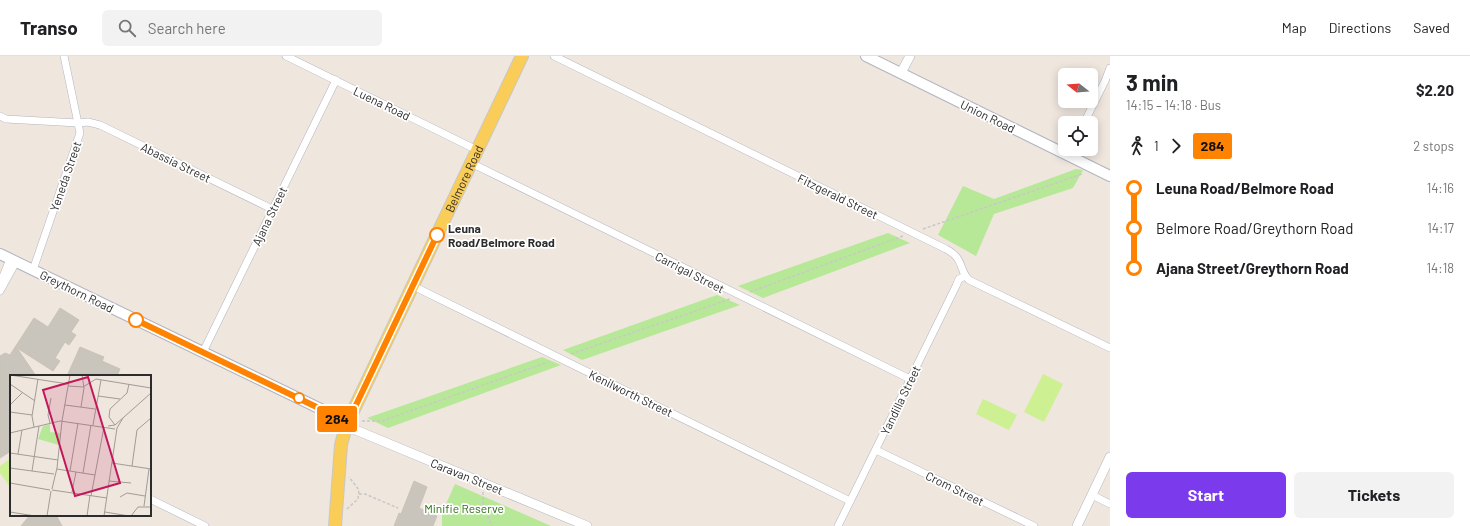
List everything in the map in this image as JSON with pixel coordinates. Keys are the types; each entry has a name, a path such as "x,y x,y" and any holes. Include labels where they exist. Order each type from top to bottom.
{"main road":[{"name":"Belmore Road","path":"335,526 341,445 346,426 522,56"},
{"name":"Union Road","path":"866,56 1058,146"},
{"name":"Union Road","path":"1077,156 1110,176"},
{"name":"Greythorn Road","path":"0,254 329,413 346,426"}],"street":[{"name":"Yeneda Street","path":"32,270 80,133 64,56"},
{"name":"Luena Road","path":"286,56 477,150"},
{"name":"Fitzgerald Street","path":"554,56 954,253 959,260 965,276"},
{"path":"901,73 910,56"},
{"path":"1088,116 1110,68"},
{"name":"Ajana Street","path":"203,352 336,80"},
{"name":"Abassia Street","path":"0,116 6,119 88,122 100,125 272,209"},
{"name":"Carrigal Street","path":"471,163 910,379"},
{"path":"0,284 13,260"},
{"path":"0,291 13,260"},
{"path":"965,276 969,280 1110,348"},
{"name":"Yandilla Street","path":"838,526 959,279 965,276"},
{"name":"Kenilworth Street","path":"413,286 850,501"},
{"name":"Caravan Street","path":"346,426 587,526"},
{"name":"Crom Street","path":"876,450 1034,526"},
{"path":"1077,526 1110,457"},
{"path":"1092,495 1110,504"},
{"path":"151,499 205,526"}],"path":[{"path":"339,466 359,490 358,499"},
{"path":"483,483 484,504 492,526"},
{"path":"359,494 365,494 398,508"}],"green space":[{"path":"1076,169 1083,170 1073,188 994,214 976,256 938,235 963,186 994,199"},
{"path":"888,233 910,243 763,298 738,286"},
{"path":"717,295 740,305 582,360 563,350"},
{"path":"542,357 561,365 388,428 367,418"},
{"path":"1043,374 1063,384 1044,422 1024,412"},
{"path":"983,399 1017,415 1009,430 976,414"},
{"path":"10,459 10,487 0,473 0,466"},
{"name":"Minifie Reserve","path":"455,484 551,526 442,526 442,513"}],"building":[{"path":"60,308 79,320 71,332 76,335 69,345 65,342 55,358 60,361 53,371 17,348 35,375 10,375 10,452 0,458 0,356 5,353 10,355 34,318 48,327"},
{"path":"80,347 104,357 102,361 120,369 117,375 67,375"},
{"path":"414,481 427,487 419,508 437,516 433,526 394,526 399,513 401,514"},
{"path":"29,516 57,516 62,526 21,526"}],"bus line":[{"name":"284","path":"136,320 329,413 346,426 437,235"}],"place":[{"name":"Leuna Road/Belmore Road","path":"437,235"}]}
